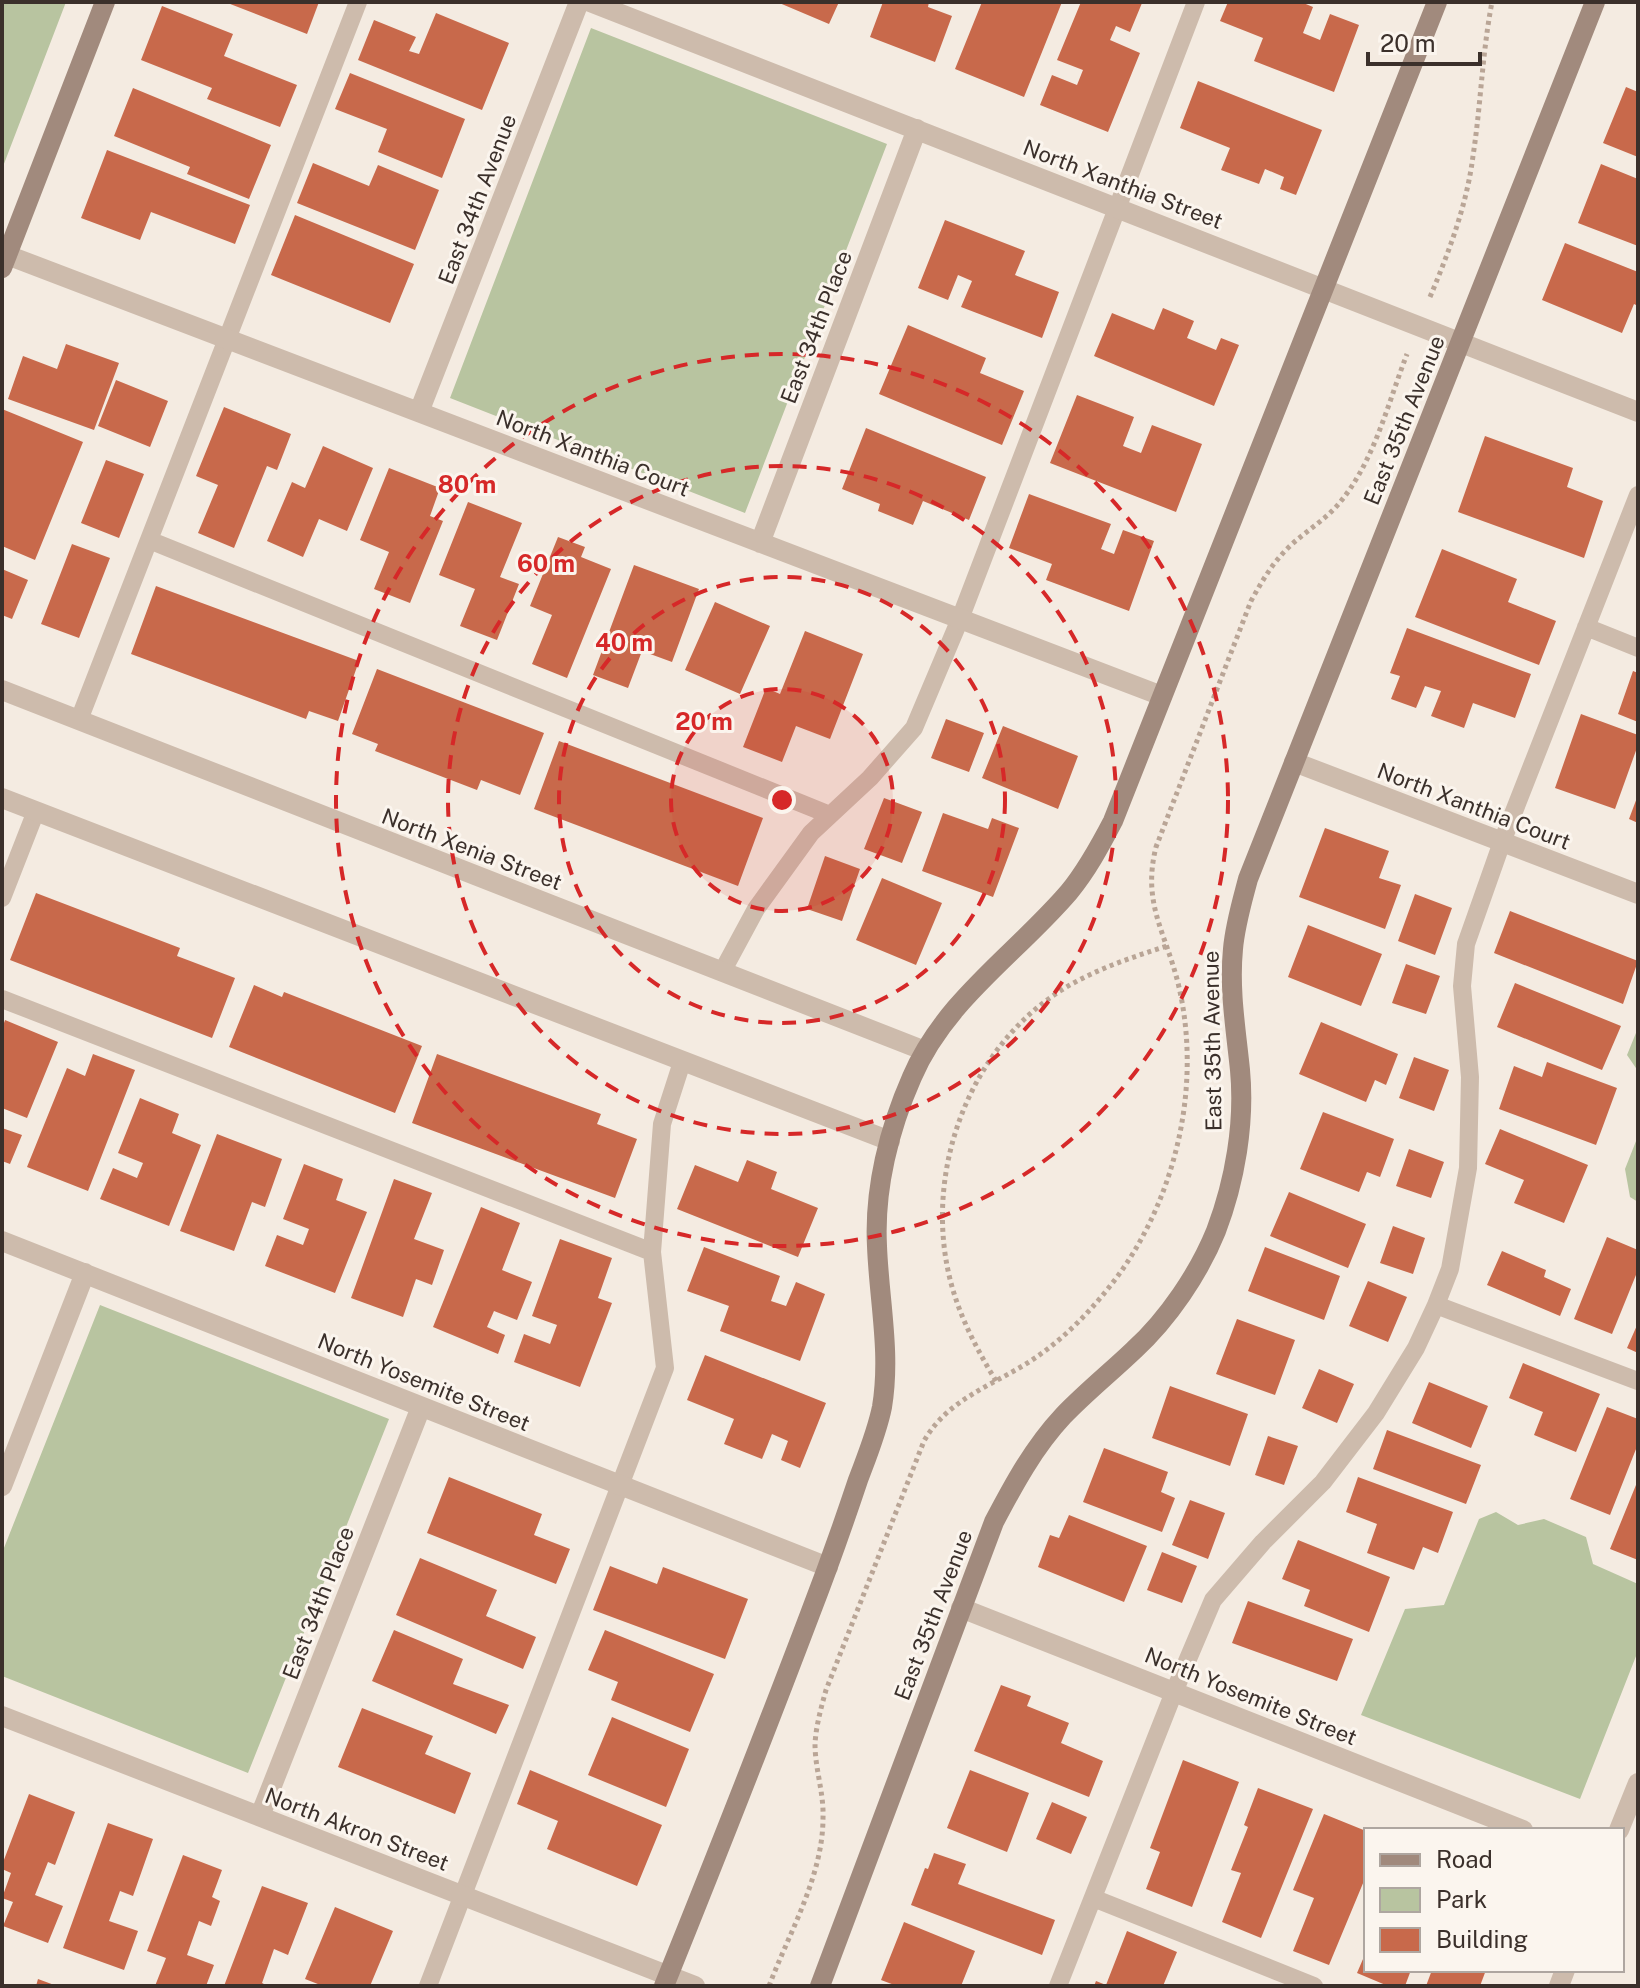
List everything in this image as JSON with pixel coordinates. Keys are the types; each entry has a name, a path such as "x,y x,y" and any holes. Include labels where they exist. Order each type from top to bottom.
{"street":[{"path":"4,261 105,2"},
{"name":"East 34th Avenue","path":"419,412 579,2"},
{"name":"North Xanthia Street","path":"590,2 1638,412"},
{"path":"666,1981 828,1567 882,1407 886,1344 877,1246 877,1209 890,1141 903,1097 940,1027 975,984 1066,895 1093,860 1113,821 1437,2"},
{"name":"East 35th Avenue","path":"820,1986 994,1522 1019,1474 1062,1417 1157,1326 1197,1269 1226,1204 1240,1124 1233,950 1238,913 1248,879 1595,2"},
{"name":"East 34th Place","path":"760,543 917,129"},
{"name":"North Xanthia Court","path":"4,261 227,339 1162,696"},
{"name":"North Xenia Street","path":"2,690 925,1051"},
{"name":"North Xanthia Court","path":"1294,762 1638,894"},
{"path":"2,798 890,1141"},
{"name":"North Yosemite Street","path":"2,1241 828,1567"},
{"path":"2,1486 85,1273"},
{"name":"East 34th Place","path":"260,1816 421,1407"},
{"name":"North Yosemite Street","path":"961,1608 1518,1828"},
{"name":"North Akron Street","path":"2,1716 464,1896 666,1981 695,1986"},
{"path":"1620,1828 1638,1783"}],"lane":[{"path":"79,720 358,2"},
{"path":"722,972 756,909 811,833 870,778 914,728 960,619 1196,2"},
{"path":"1058,1986 1213,1600 1263,1542 1323,1482 1376,1413 1416,1348 1436,1305 1450,1269 1468,1168 1470,1077 1462,986 1466,944 1502,842 1638,495"},
{"path":"149,540 830,815"},
{"path":"1586,627 1638,648"},
{"path":"2,898 36,811"},
{"path":"2,999 652,1252"},
{"path":"428,1986 665,1368 652,1252 662,1124 682,1062"},
{"path":"1436,1305 1638,1381"},
{"path":"1093,1898 1314,1986"}],"path":[{"path":"1430,297 1449,252 1467,185 1473,156 1482,49 1492,2"},
{"path":"769,1986 820,1847 823,1818 815,1745 826,1690 924,1441 932,1427 957,1402 996,1381 1062,1337 1091,1308 1142,1240 1159,1203 1172,1165 1186,1097 1186,1025 1178,984 1152,903 1150,885 1156,847 1251,601 1282,555 1323,520 1356,480 1368,457 1407,354"},
{"path":"996,1381 958,1308 943,1243 945,1171 954,1134 984,1071 1005,1041 1032,1013 1059,992 1095,972 1167,946"}],"green space":[{"path":"2,2 66,2 2,169"},
{"path":"591,28 887,144 745,513 450,398"},
{"path":"1638,1028 1638,1071 1627,1055"},
{"path":"1638,1136 1638,1202 1630,1197 1625,1169"},
{"path":"100,1305 389,1419 248,1773 2,1676 2,1553"},
{"path":"1496,1512 1518,1525 1544,1519 1586,1537 1593,1564 1638,1584 1638,1651 1580,1799 1361,1715 1405,1609 1444,1605 1479,1519"}],"building":[{"path":"225,2 319,2 307,34"},
{"path":"777,2 839,2 829,24"},
{"path":"883,2 929,2 928,7 952,16 935,62 870,37"},
{"path":"982,2 1062,2 1024,97 955,69"},
{"path":"1081,2 1142,3 1130,32 1116,26 1110,40 1140,53 1108,132 1040,105 1052,75 1077,85 1083,70 1057,60"},
{"path":"1228,2 1301,2 1313,7 1303,33 1320,40 1330,14 1359,25 1334,92 1254,61 1263,38 1220,21"},
{"path":"162,6 233,34 224,56 297,85 280,127 207,99 212,88 141,60"},
{"path":"436,13 509,43 482,110 358,60 374,20 416,37 409,51 419,54"},
{"path":"350,73 465,119 442,178 378,152 387,129 335,109"},
{"path":"1198,81 1322,130 1296,195 1280,189 1284,177 1265,169 1259,184 1221,170 1230,148 1180,128"},
{"path":"1626,87 1638,92 1638,157 1603,143"},
{"path":"133,88 271,145 249,199 187,174 190,167 114,136"},
{"path":"107,150 250,205 235,244 151,212 140,240 81,218"},
{"path":"313,163 369,186 378,165 439,190 415,250 297,203"},
{"path":"1601,164 1638,179 1638,246 1578,223"},
{"path":"295,215 414,264 390,323 271,275"},
{"path":"945,220 1025,251 1015,275 1059,292 1042,338 961,307 972,281 958,275 948,300 918,288"},
{"path":"1565,243 1638,272 1638,306 1634,304 1622,333 1542,300"},
{"path":"1163,308 1194,321 1187,338 1216,350 1221,338 1239,345 1214,406 1094,356 1112,313 1154,330"},
{"path":"908,325 986,358 980,373 1024,391 1002,445 879,394"},
{"path":"66,344 119,363 94,430 8,399 23,356 57,369"},
{"path":"116,380 168,401 150,447 98,426"},
{"path":"1077,395 1134,417 1123,446 1141,453 1152,425 1202,444 1176,512 1050,463"},
{"path":"224,407 291,434 277,470 267,466 234,548 198,533 218,485 196,476"},
{"path":"2,409 83,442 35,560 2,546"},
{"path":"866,428 986,477 969,520 923,501 913,525 878,511 880,504 842,489"},
{"path":"1485,436 1573,468 1567,487 1603,501 1584,558 1458,512"},
{"path":"323,446 373,468 347,531 319,519 303,557 267,541 292,482 305,488"},
{"path":"106,460 144,474 119,538 81,523"},
{"path":"389,468 440,488 430,516 443,521 410,603 374,589 389,552 360,540"},
{"path":"1029,494 1111,524 1101,549 1114,554 1123,530 1154,541 1129,611 1046,580 1052,564 1009,548"},
{"path":"468,502 522,523 500,577 519,584 497,640 460,626 475,589 439,575"},
{"path":"558,537 585,547 581,557 611,569 567,678 532,664 552,615 530,606"},
{"path":"72,544 110,558 79,638 41,624"},
{"path":"1442,549 1517,579 1508,602 1556,621 1539,665 1415,617"},
{"path":"634,565 699,589 672,662 642,651 628,688 593,675"},
{"path":"2,569 28,580 12,619 2,615"},
{"path":"156,586 359,661 338,721 309,711 306,719 131,654"},
{"path":"715,602 770,626 740,694 685,670"},
{"path":"1407,628 1531,674 1515,718 1473,703 1464,728 1431,716 1441,691 1425,686 1416,708 1391,699 1400,676 1390,673"},
{"path":"805,631 863,654 830,739 796,726 782,762 743,747 766,688 780,694"},
{"path":"377,669 544,733 520,795 481,780 477,790 375,751 378,744 352,734"},
{"path":"1633,671 1638,673 1638,722 1618,714"},
{"path":"1581,714 1638,735 1638,745 1615,809 1555,788"},
{"path":"946,719 984,733 969,772 931,758"},
{"path":"1003,726 1078,756 1058,809 982,778"},
{"path":"559,741 763,818 738,886 534,809"},
{"path":"1638,795 1638,823 1629,819"},
{"path":"884,798 922,812 902,863 864,849"},
{"path":"943,813 988,829 992,818 1019,828 993,897 922,871"},
{"path":"1325,828 1389,851 1379,878 1401,885 1385,929 1299,897"},
{"path":"825,856 860,869 842,921 807,909"},
{"path":"882,878 942,903 916,965 856,940"},
{"path":"36,893 180,948 177,956 235,978 212,1038 10,960"},
{"path":"1415,894 1452,908 1435,955 1398,941"},
{"path":"1510,911 1638,961 1623,1004 1494,953"},
{"path":"1308,925 1382,954 1361,1006 1288,977"},
{"path":"1406,964 1440,976 1426,1014 1392,1003"},
{"path":"1515,983 1621,1026 1602,1070 1497,1027"},
{"path":"254,985 282,997 284,992 422,1046 395,1113 229,1047"},
{"path":"5,1020 58,1042 27,1118 2,1108 2,1029"},
{"path":"1321,1022 1398,1054 1386,1085 1375,1080 1366,1102 1299,1074"},
{"path":"93,1054 135,1070 88,1191 27,1167 67,1068 85,1076"},
{"path":"437,1054 601,1114 597,1124 637,1139 615,1198 412,1123"},
{"path":"1414,1057 1449,1070 1434,1111 1399,1098"},
{"path":"1547,1062 1617,1088 1596,1145 1499,1109 1514,1066 1542,1077"},
{"path":"140,1098 179,1114 172,1133 201,1145 169,1226 100,1199 113,1168 137,1178 143,1163 118,1153"},
{"path":"1323,1112 1394,1139 1380,1177 1367,1172 1359,1192 1300,1169"},
{"path":"2,1128 22,1135 10,1164 2,1161"},
{"path":"1500,1129 1588,1165 1564,1223 1514,1203 1524,1180 1485,1164"},
{"path":"217,1134 282,1159 265,1207 252,1202 234,1251 180,1231"},
{"path":"1409,1149 1444,1162 1431,1198 1396,1186"},
{"path":"747,1160 777,1172 771,1189 818,1208 798,1257 677,1209 695,1165 738,1182"},
{"path":"304,1164 343,1179 336,1200 367,1212 335,1293 265,1266 277,1235 303,1245 309,1229 283,1219"},
{"path":"394,1179 432,1193 414,1239 444,1250 432,1285 416,1279 403,1317 351,1298"},
{"path":"1289,1192 1366,1224 1348,1268 1270,1236"},
{"path":"481,1207 520,1223 502,1270 532,1282 517,1320 494,1311 487,1327 505,1335 498,1354 433,1327"},
{"path":"1393,1226 1425,1238 1413,1274 1380,1263"},
{"path":"1607,1237 1638,1250 1638,1270 1612,1334 1574,1319"},
{"path":"560,1239 612,1258 598,1298 612,1303 580,1387 514,1362 524,1334 550,1344 557,1325 532,1316"},
{"path":"704,1247 780,1276 771,1301 786,1306 796,1282 825,1294 800,1361 720,1331 729,1306 687,1291"},
{"path":"1265,1247 1340,1276 1324,1320 1248,1291"},
{"path":"1502,1251 1546,1270 1544,1277 1571,1289 1560,1316 1487,1285"},
{"path":"1368,1281 1407,1297 1388,1342 1349,1326"},
{"path":"1237,1319 1295,1340 1275,1395 1216,1374"},
{"path":"1638,1323 1638,1353 1627,1348"},
{"path":"705,1355 826,1403 800,1468 781,1460 788,1441 772,1434 762,1459 724,1444 734,1419 687,1400"},
{"path":"1523,1363 1600,1394 1576,1452 1534,1435 1543,1412 1509,1398"},
{"path":"1319,1369 1354,1384 1337,1423 1302,1408"},
{"path":"1429,1382 1488,1406 1471,1448 1412,1423"},
{"path":"1170,1386 1248,1414 1230,1466 1152,1438"},
{"path":"1607,1407 1638,1419 1638,1444 1610,1515 1570,1499"},
{"path":"1387,1430 1481,1465 1466,1504 1373,1469"},
{"path":"1268,1436 1298,1446 1284,1485 1255,1475"},
{"path":"1104,1448 1168,1472 1161,1492 1175,1498 1162,1532 1083,1502"},
{"path":"449,1477 542,1514 534,1535 570,1549 556,1584 427,1533"},
{"path":"1358,1477 1453,1512 1438,1553 1423,1547 1414,1570 1367,1553 1377,1524 1346,1512"},
{"path":"1638,1480 1638,1560 1610,1549"},
{"path":"1190,1500 1225,1513 1208,1559 1172,1545"},
{"path":"1069,1515 1147,1546 1124,1602 1038,1567 1050,1535 1059,1538"},
{"path":"1298,1540 1390,1577 1369,1632 1304,1606 1310,1590 1282,1579"},
{"path":"1162,1552 1197,1566 1182,1603 1147,1590"},
{"path":"420,1558 497,1590 486,1616 536,1637 523,1669 396,1615"},
{"path":"610,1566 657,1584 663,1567 748,1599 725,1659 593,1610"},
{"path":"1248,1601 1353,1639 1337,1681 1232,1643"},
{"path":"394,1630 463,1659 453,1684 509,1705 496,1734 372,1681"},
{"path":"605,1630 714,1674 690,1732 611,1700 618,1682 588,1670"},
{"path":"1001,1685 1031,1696 1027,1706 1069,1723 1061,1743 1103,1761 1089,1797 974,1751"},
{"path":"362,1708 433,1736 425,1754 471,1773 455,1814 338,1767"},
{"path":"612,1717 689,1749 666,1807 588,1775"},
{"path":"1183,1760 1239,1782 1192,1907 1146,1889 1160,1852 1150,1848"},
{"path":"530,1770 662,1825 637,1886 547,1849 558,1821 517,1804"},
{"path":"970,1770 1029,1793 1007,1852 947,1828"},
{"path":"1258,1788 1313,1809 1261,1938 1222,1922 1241,1873 1231,1870 1248,1827 1244,1825"},
{"path":"29,1794 75,1812 55,1865 48,1862 35,1895 63,1906 48,1943 3,1926 13,1902 2,1898 11,1873 2,1869 2,1865"},
{"path":"1052,1802 1087,1817 1071,1854 1036,1839"},
{"path":"1324,1814 1364,1830 1364,1881 1329,1965 1293,1951 1314,1898 1293,1890"},
{"path":"108,1823 153,1839 133,1896 120,1891 109,1921 138,1931 124,1970 63,1948"},
{"path":"934,1853 966,1864 958,1884 1055,1920 1042,1955 911,1905"},
{"path":"183,1855 222,1870 212,1897 220,1901 211,1926 199,1921 187,1955 214,1965 206,1986 155,1986 166,1958 147,1951"},
{"path":"262,1886 308,1903 288,1955 274,1949 262,1983 268,1986 224,1986"},
{"path":"335,1907 393,1931 370,1986 323,1986 305,1979"},
{"path":"904,1922 975,1951 961,1986 897,1986 881,1980"},
{"path":"1127,1931 1177,1952 1163,1986 1094,1986 1096,1981 1106,1985"},
{"path":"1364,1957 1364,1972 1410,1972 1405,1986 1388,1986 1357,1973"},
{"path":"1431,1972 1485,1972 1480,1986 1426,1986"},
{"path":"38,1979 57,1986 36,1986"}]}
